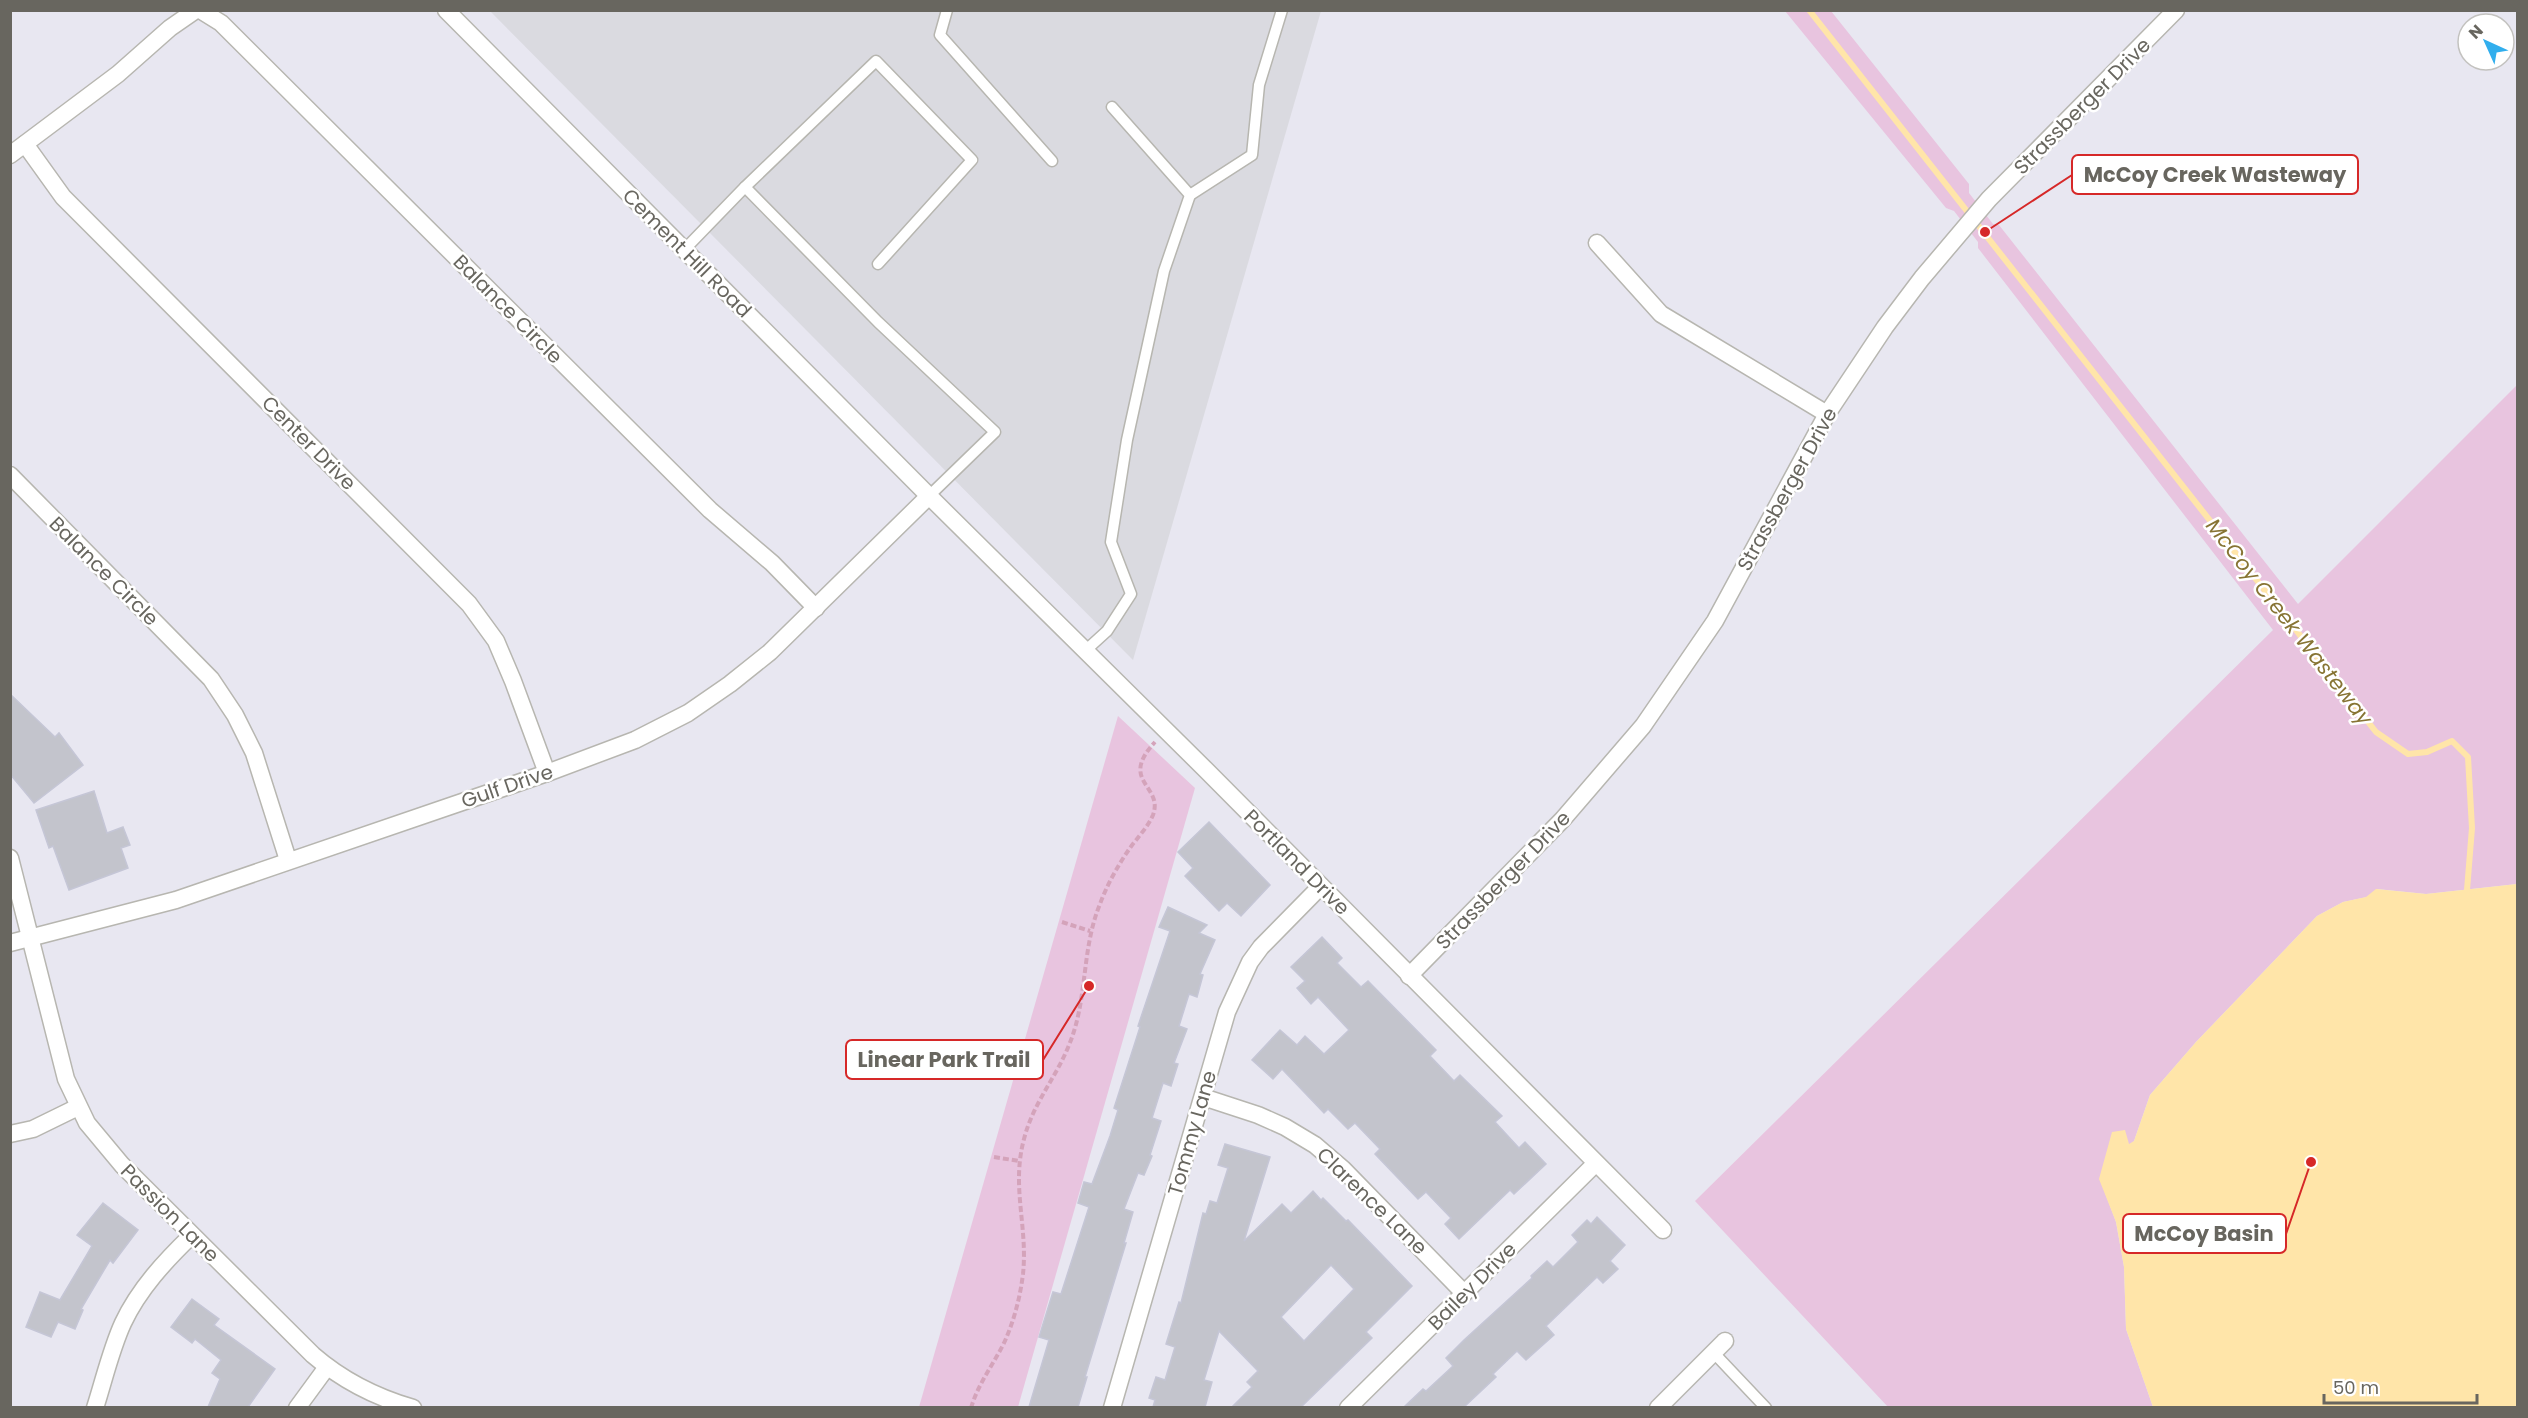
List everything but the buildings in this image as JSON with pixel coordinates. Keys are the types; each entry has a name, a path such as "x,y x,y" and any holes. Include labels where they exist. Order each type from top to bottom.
{"street":[{"name":"Balance Circle","path":"10,155 118,74 170,28 198,10 221,23 702,502 772,563 816,608"},
{"name":"Cement Hill Road","path":"446,10 929,496"},
{"name":"Strassberger Drive","path":"1409,976 1563,819 1643,726 1714,621 1827,414 1886,327 1959,233 1989,199 2176,10"},
{"name":"Center Drive","path":"25,144 63,197 469,604 496,641 547,773"},
{"path":"1597,243 1661,314 1827,414"},
{"name":"Balance Circle","path":"10,476 211,679 235,715 254,753 288,860"},
{"name":"Gulf Drive","path":"10,943 176,900 547,773 635,740 688,713 730,684 770,652 929,496"},
{"name":"Portland Drive","path":"929,496 1663,1230"},
{"name":"Passion Lane","path":"10,858 32,939 61,1066 78,1107 109,1152 327,1367 375,1395 413,1407"},
{"name":"Tommy Lane","path":"1112,1407 1227,1012 1250,962 1275,931 1321,886"},
{"name":"Clarence Lane","path":"1203,1097 1258,1115 1285,1127 1315,1145 1342,1169 1464,1293"},
{"path":"10,1134 33,1129 78,1107"},
{"name":"Bailey Drive","path":"1348,1407 1595,1164"},
{"path":"95,1407 123,1324 140,1293 156,1272 192,1235"},
{"path":"1658,1407 1719,1347"},
{"path":"297,1407 327,1367"}],"lane":[{"path":"947,10 940,35 1052,161"},
{"path":"1085,651 1107,631 1131,594 1111,542 1127,440 1164,271 1190,195 1252,155 1259,85 1282,10"},
{"path":"684,250 876,61 972,160 878,264"},
{"path":"1112,107 1190,195"},
{"path":"745,188 878,322 994,432 929,496"},
{"path":"1719,1347 1766,1407"}],"path":[{"path":"971,1407 983,1377 1003,1345 1019,1301 1024,1247 1018,1192 1018,1161 1034,1111 1069,1046 1082,996 1090,931 1111,880 1152,817 1153,797 1141,776 1141,763 1147,752 1166,731"},
{"path":"1062,922 1090,931"},
{"path":"994,1157 1018,1161"}],"shaded area":[{"path":"490,11 1321,11 1133,660"},
{"path":"1785,11 1831,11 1969,184 1969,193 1993,224 1999,225 2298,604 2517,385 2517,884 2426,894 2377,889 2367,897 2343,902 2317,916 2196,1042 2150,1095 2134,1141 2100,1179 2116,1222 2124,1267 2126,1329 2153,1407 1888,1407 1695,1201 2273,630 1978,248 1978,242 1954,211 1946,208"},
{"path":"1118,716 1195,788 1018,1407 919,1407"},
{"path":"2517,884 2517,1407 2153,1407 2126,1329 2124,1267 2116,1222 2099,1179 2112,1132 2125,1130 2129,1144 2134,1141 2150,1095 2196,1042 2317,916 2343,902 2366,897 2376,889 2426,894"}],"waterway":[{"name":"McCoy Creek Wasteway","path":"1809,10 2376,732 2408,754 2427,752 2452,741 2468,757 2472,828 2467,890"}],"place":[{"name":"McCoy Creek Wasteway","path":"1985,232"},
{"name":"Linear Park Trail","path":"1089,986"},
{"name":"McCoy Basin","path":"2311,1162"}]}
